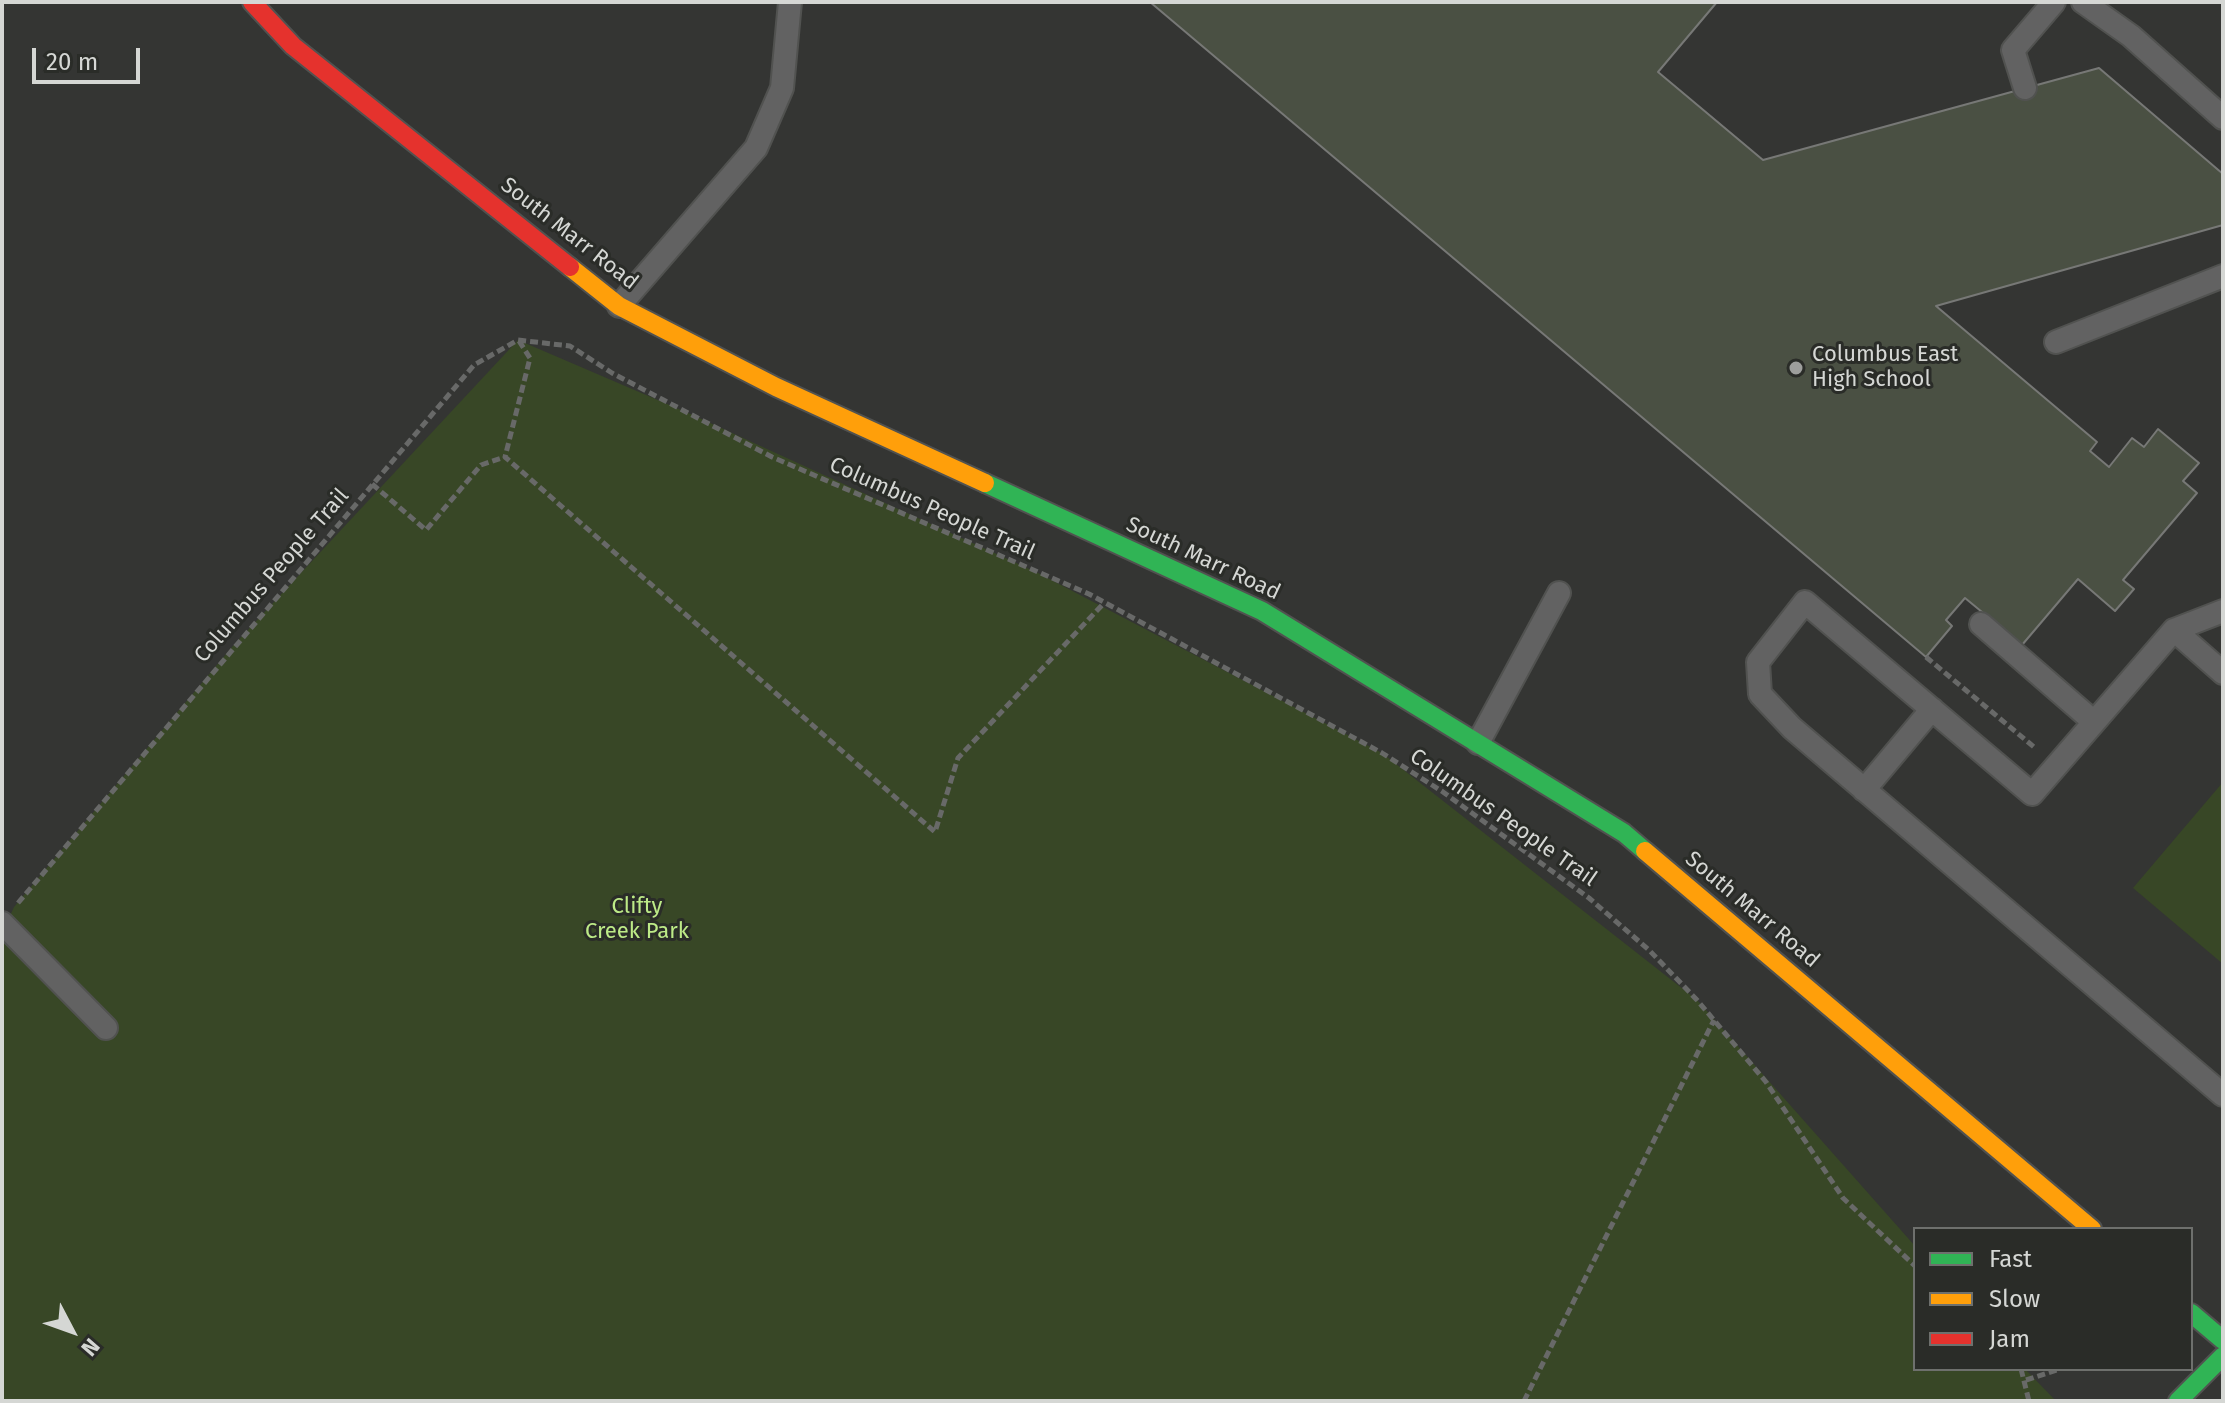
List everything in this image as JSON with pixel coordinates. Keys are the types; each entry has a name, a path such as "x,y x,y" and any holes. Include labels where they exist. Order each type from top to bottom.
{"street":[{"name":"South Marr Road","path":"252,2 293,46 619,306 776,387 1262,611 1624,833 2090,1227"},
{"path":"2193,1315 2223,1340"},
{"path":"2178,1401 2223,1356"}],"lane":[{"path":"619,306 756,148 782,88 790,2"},
{"path":"2025,88 2013,50 2054,2"},
{"path":"2083,2 2131,36 2223,118"},
{"path":"2056,342 2223,276"},
{"path":"1478,743 1559,593"},
{"path":"2223,611 2174,630 2032,794 1805,602 1758,662 1760,694 1792,728 2223,1095"},
{"path":"1981,624 2094,722"},
{"path":"2174,630 2223,673"},
{"path":"1864,790 1932,709"},
{"path":"5,926 106,1028"}],"path":[{"path":"505,457 530,358 518,340"},
{"name":"Columbus People Trail","path":"5,926 14,907 81,824 474,365 518,340 570,346 612,373 772,457 1104,603 1382,753 1443,792 1589,898 1649,950 1766,1082 1843,1198 1913,1264"},
{"path":"372,484 426,530 481,465 505,457"},
{"path":"505,457 935,832 958,758 1104,603"},
{"path":"1926,657 2057,765"},
{"path":"1524,1401 1714,1020"},
{"path":"2022,1371 2029,1401"},
{"path":"2026,1380 2054,1371"}],"green space":[{"name":"Clifty Creek Park","path":"518,340 695,416 1038,573 1382,753 1697,1000 1913,1244 1913,1371 2027,1371 2056,1401 2,1401 2,933 14,907 232,647"},
{"path":"2223,782 2223,964 2133,888"}],"building":[{"name":"Columbus East High School","path":"1150,2 1717,2 1658,72 1763,160 2099,68 2223,174 2223,225 1936,306 2097,442 2090,451 2109,467 2132,438 2144,447 2158,429 2199,463 2183,481 2197,493 2123,580 2134,589 2115,611 2078,579 2022,645 1965,598 1946,620 1952,626 1926,657"}],"traffic: fast":[{"path":"985,483 1262,611 1624,833 1645,851"},
{"path":"2193,1315 2223,1340"},
{"path":"2178,1401 2223,1356"}],"traffic: slow":[{"path":"570,267 619,306 776,387 985,483"},
{"path":"1645,851 2090,1227"}],"traffic: jam":[{"path":"252,2 293,46 570,267"}],"place":[{"name":"Columbus East High School","path":"1796,368"}]}
